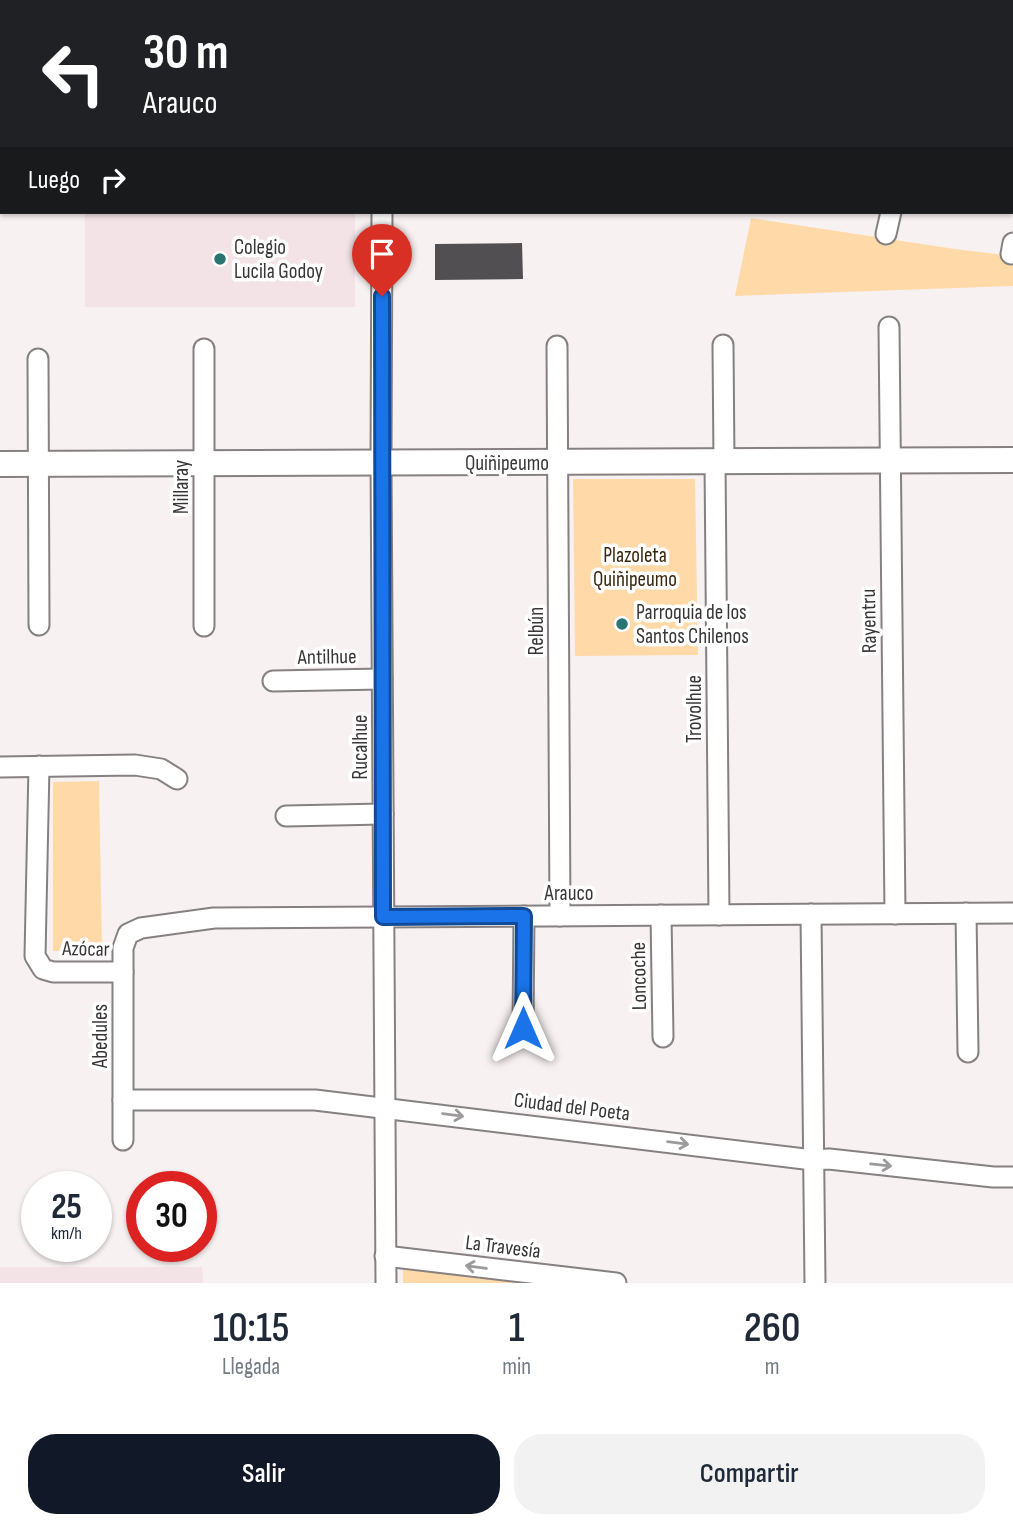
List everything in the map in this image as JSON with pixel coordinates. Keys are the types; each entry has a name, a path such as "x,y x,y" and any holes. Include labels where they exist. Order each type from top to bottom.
{"street":[{"name":"Rucalhue","path":"382,214 386,1283"},
{"path":"886,234 891,214"},
{"name":"Rayentru","path":"889,327 895,914"},
{"name":"Trovolhue","path":"719,915 719,462 723,345"},
{"name":"Relbún","path":"557,346 560,916"},
{"name":"Millaray","path":"204,349 204,626"},
{"path":"38,359 39,625"},
{"name":"Quiñipeumo","path":"0,464 1013,460"},
{"name":"Antilhue","path":"273,681 382,679"},
{"path":"0,767 135,765 161,769 177,779"},
{"name":"Azócar","path":"39,766 36,956 39,964 43,969 53,972 123,972"},
{"path":"286,816 383,814"},
{"path":"966,913 968,1052"},
{"name":"Arauco","path":"128,934 141,928 214,918 1013,913"},
{"path":"811,914 815,1283 821,1283"},
{"name":"Loncoche","path":"661,915 663,1037"},
{"path":"523,1028 524,916"},
{"name":"Abedules","path":"123,1140 122,947 128,934"},
{"name":"Ciudad del Poeta","path":"123,1100 296,1099 385,1107 813,1160 829,1159 1013,1177"},
{"name":"La Travesía","path":"385,1256 537,1278 616,1283"}],"shaded area":[{"name":"Colegio Lucila Godoy","path":"85,214 355,214 355,307 85,307"},
{"path":"0,1267 202,1267 203,1283 0,1283"}],"green space":[{"path":"751,218 1013,256 1013,286 735,296"},
{"name":"Plazoleta Quiñipeumo","path":"573,479 695,479 698,655 575,656"},
{"path":"99,781 102,950 53,951 53,782"},
{"path":"403,1267 526,1283 403,1283"}],"building":[{"path":"522,243 523,279 435,280 435,244"}],"place":[{"name":"Colegio Lucila Godoy","path":"220,259"},
{"name":"Parroquia de los Santos Chilenos","path":"622,624"}],"route":[{"path":"382,296 383,917 524,916 523,1028"}]}
